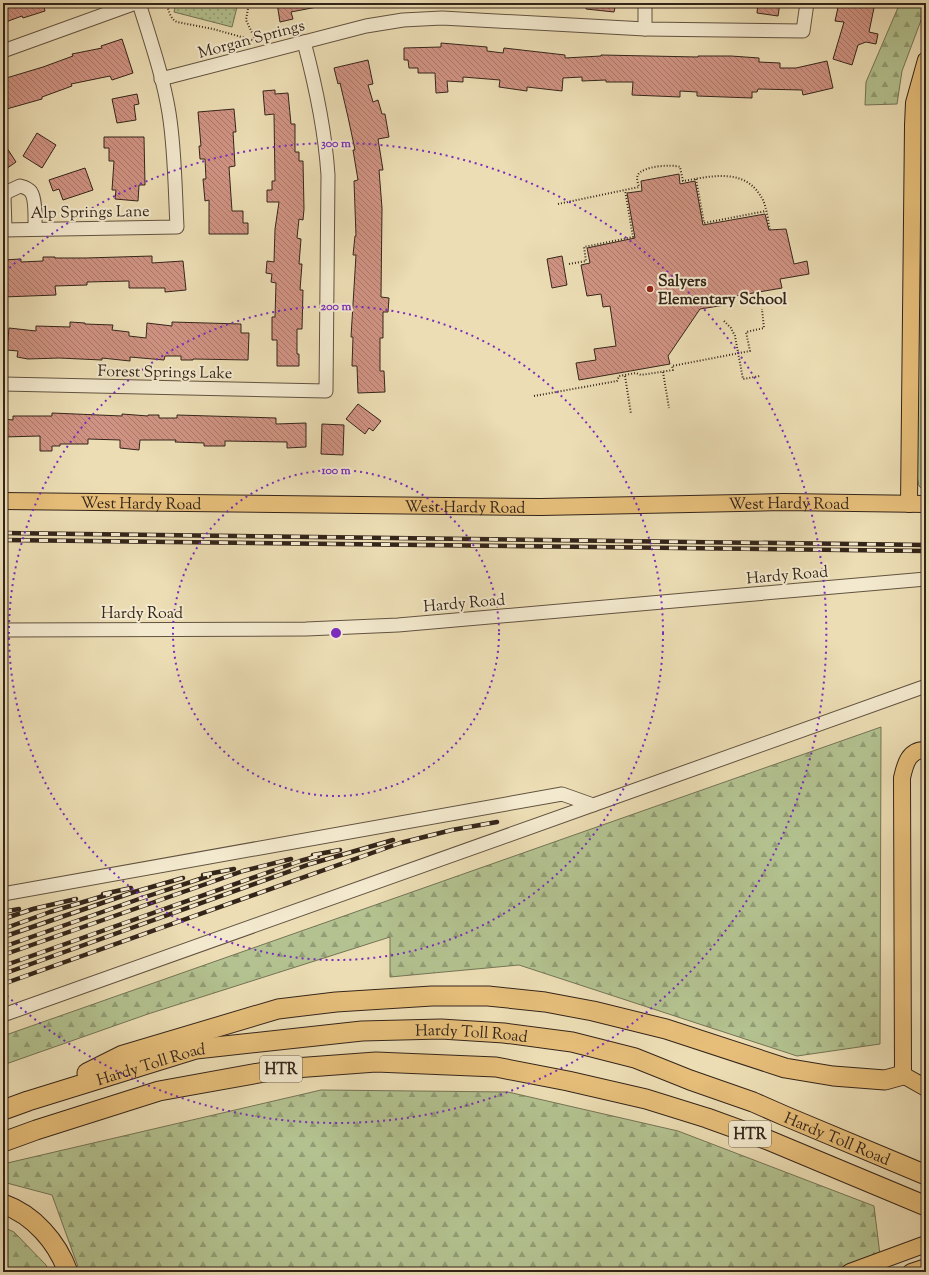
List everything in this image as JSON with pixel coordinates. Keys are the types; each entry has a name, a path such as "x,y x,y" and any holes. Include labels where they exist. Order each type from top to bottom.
{"highway":[{"path":"28,1101 123,1055 278,1009 336,1002 432,996 488,996 545,1002 593,1011 666,1029 785,1068 833,1076 885,1080 903,1075"},
{"name":"Hardy Toll Road","path":"3,1110 196,1049 362,1031 441,1029 504,1033 572,1042 635,1058 690,1080 753,1102 926,1175"},
{"name":"Hardy Toll Road","path":"3,1142 159,1091 281,1069 376,1062 496,1067 568,1081 646,1099 708,1118 768,1140 926,1206"},
{"path":"3,1204 20,1212 45,1233 55,1246 68,1272"}],"main road":[{"path":"909,504 914,103 924,79 926,60"},
{"name":"West Hardy Road","path":"3,502 541,508 784,502 926,504"},
{"path":"924,1086 903,1075 902,778 905,763 911,754 920,750 926,750"},
{"path":"850,1272 926,1244"},
{"path":"910,1272 926,1266"}],"street":[{"path":"3,51 137,3 161,79"},
{"path":"645,3 645,29"},
{"name":"Morgan Springs","path":"161,79 258,48 304,42 366,26 403,20 442,18 645,29 803,31 807,3"},
{"name":"Forest Springs Lake","path":"3,384 326,391 328,175 321,111 304,42"},
{"name":"Alp Springs Lane","path":"4,230 35,228 177,227 172,139 161,79"},
{"path":"4,230 4,197 7,192 20,186 26,188 32,193 34,200 35,228"},
{"name":"Hardy Road","path":"3,630 306,629 398,625 926,579"},
{"path":"3,1015 926,686"},
{"path":"3,894 562,794 593,805"}],"path":[{"path":"166,3 172,20 213,29 258,48"},
{"path":"250,3 246,20 258,48"},
{"path":"558,204 639,187 637,179 638,175 643,169 672,164 680,167 683,181 727,175 742,179 757,191 763,200 770,230"},
{"path":"696,179 704,223 766,211"},
{"path":"569,264 586,261 584,247 633,237 625,190"},
{"path":"534,396 617,381 619,376 636,373 641,376 673,370 672,366 750,351 746,332 764,328 762,309"},
{"path":"724,321 733,331 739,353 743,379 760,376"},
{"path":"663,372 669,408"},
{"path":"625,376 631,414"}],"green space":[{"path":"176,3 238,3 232,27 174,12"},
{"path":"900,3 926,3 926,7 902,71 897,104 865,105 866,82"},
{"path":"926,126 926,493 919,486 917,476 919,314"},
{"path":"881,727 880,1044 797,1056 519,965 390,977 390,937 148,1014 3,1065 3,1036"},
{"path":"321,1090 508,1092 678,1131 874,1206 880,1255 826,1272 80,1272 52,1195 3,1182 3,1164"},
{"path":"3,1227 14,1232 46,1265 49,1272 3,1272"}],"building":[{"path":"3,3 43,3 45,11 23,18 22,16 3,23"},
{"path":"277,3 317,3 317,7 291,12 293,19 280,22"},
{"path":"586,3 616,3 614,12 586,9"},
{"path":"758,3 780,3 778,16 757,13"},
{"path":"839,3 875,3 869,32 878,34 876,44 866,42 858,45 852,65 833,59 844,22 835,21"},
{"path":"122,39 133,73 112,80 110,76 71,84 72,86 42,97 42,99 3,110 3,79 43,67 73,56 72,54 102,48 101,46"},
{"path":"441,43 487,47 487,51 503,53 504,48 565,55 565,58 601,55 698,57 731,56 759,58 759,62 780,63 780,68 796,68 827,61 833,88 803,95 802,90 758,89 757,92 752,92 752,98 697,96 697,92 680,91 680,97 632,95 633,82 606,82 606,80 582,81 582,77 563,78 562,91 527,87 527,91 499,87 500,80 463,77 463,82 447,81 448,92 436,93 435,73 418,73 418,68 409,68 408,60 404,60 404,48 441,47"},
{"path":"368,60 373,84 368,85 373,102 378,100 382,114 385,114 389,137 378,139 383,170 379,170 382,208 381,297 389,298 388,312 383,312 383,338 380,338 380,371 384,371 385,392 358,393 357,366 352,366 353,337 351,337 356,255 353,255 356,236 354,181 358,180 353,150 355,150 348,117 340,83 338,84 334,68"},
{"path":"275,90 275,94 288,93 291,124 295,124 295,152 299,152 299,161 303,161 304,209 303,220 299,219 297,238 301,239 299,264 302,264 300,290 303,290 302,329 297,329 297,354 299,354 299,366 277,366 277,340 272,340 272,317 275,317 276,283 271,282 272,274 266,273 267,261 274,262 275,229 279,202 267,202 267,190 272,190 272,181 275,181 274,114 265,115 263,91"},
{"path":"137,94 139,104 134,105 136,120 117,123 112,99"},
{"path":"234,109 236,132 233,132 235,166 229,167 232,211 243,211 243,223 248,223 248,234 209,234 209,200 205,201 203,179 206,179 205,159 200,159 199,146 201,146 198,112"},
{"path":"37,133 56,145 42,168 23,156"},
{"path":"104,137 144,137 145,185 139,185 138,201 115,199 116,190 112,190 114,161 109,161 109,148 104,148"},
{"path":"3,142 16,162 3,171"},
{"path":"85,168 93,190 63,200 59,189 53,191 49,180"},
{"path":"679,174 680,184 695,181 703,225 765,214 769,230 786,229 794,264 807,261 809,274 780,279 782,288 724,298 725,305 700,309 668,356 670,364 579,380 576,363 596,360 594,349 616,346 610,306 603,307 601,294 587,296 581,265 590,263 587,248 635,238 627,193 642,191 641,181"},
{"path":"152,256 152,263 183,261 186,290 165,292 165,288 129,288 129,281 87,282 87,285 55,286 56,295 3,297 3,260 21,259 21,262 43,261 43,257 86,258"},
{"path":"562,256 567,285 552,288 547,259"},
{"path":"70,322 113,325 112,330 129,332 129,336 146,338 147,323 172,326 172,322 241,324 241,333 249,333 248,360 181,360 181,356 165,356 164,360 130,357 130,361 102,358 102,360 59,358 28,359 17,357 18,351 7,350 9,328 36,331 36,326 70,327"},
{"path":"358,404 381,421 373,431 369,428 365,434 346,419"},
{"path":"52,413 122,416 122,414 148,416 159,415 159,418 177,418 177,415 276,418 276,424 306,423 306,447 287,448 287,442 225,441 225,446 204,446 204,443 175,442 176,440 140,440 139,450 120,448 120,440 88,439 88,444 60,444 60,446 52,446 52,451 40,451 40,436 3,437 3,419 13,420 13,416 52,416"},
{"path":"322,424 344,425 343,455 321,454"}],"railway":[{"path":"3,533 926,545"},
{"path":"3,540 926,551"},
{"path":"3,984 400,843 452,830 497,822"},
{"path":"3,974 310,864 393,840"},
{"path":"313,855 340,850"},
{"path":"3,966 300,861 318,856"},
{"path":"3,955 243,871 291,859"},
{"path":"203,875 234,869"},
{"path":"3,947 209,876"},
{"path":"3,937 134,892 183,878"},
{"path":"103,894 131,888"},
{"path":"3,929 50,912 110,894"},
{"path":"3,919 33,909 76,899"},
{"path":"3,912 19,909"}],"place":[{"name":"Salyers Elementary School","path":"650,289"}]}
